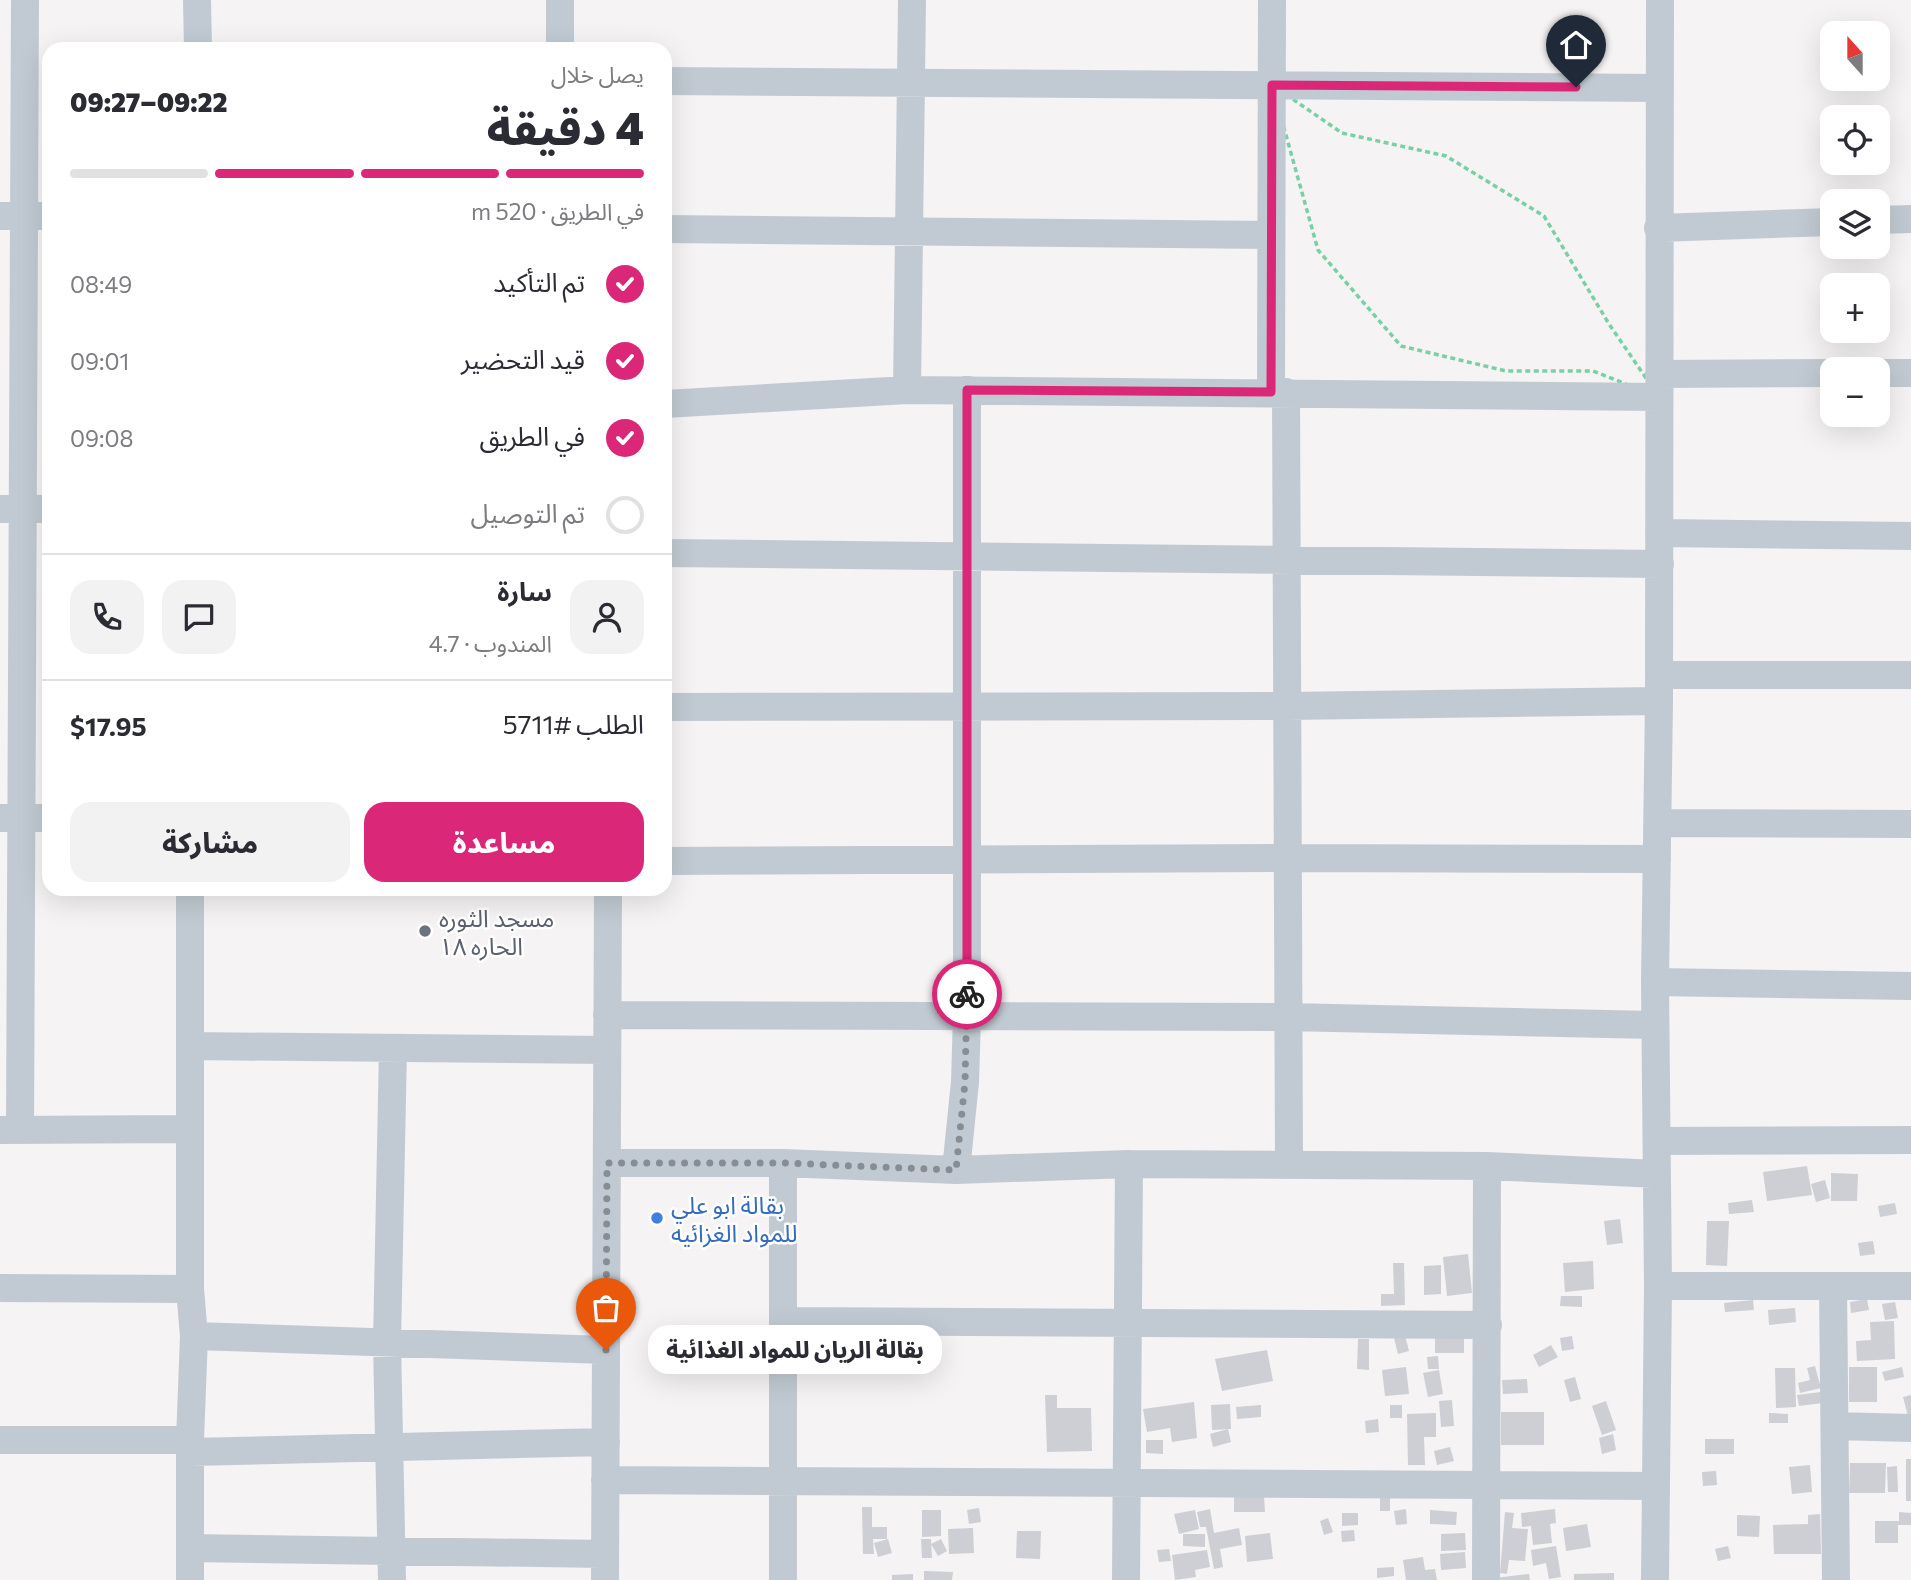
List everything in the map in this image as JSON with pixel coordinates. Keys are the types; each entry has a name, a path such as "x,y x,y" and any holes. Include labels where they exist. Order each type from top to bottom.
{"street":[{"path":"25,0 13,73 24,216 12,364 24,509 11,661 24,818 11,978 10,1130 190,1129"},
{"path":"197,0 198,42"},
{"path":"560,0 560,42"},
{"path":"906,390 912,0"},
{"path":"1272,0 1271,235 1287,559 1289,1165"},
{"path":"1655,1580 1660,0"},
{"path":"672,81 1658,88"},
{"path":"1890,220 1911,219"},
{"path":"1658,228 1820,222"},
{"path":"672,229 1271,235"},
{"path":"1890,373 1911,373"},
{"path":"672,404 906,390 1279,392 1659,385 1820,374"},
{"path":"956,1170 965,1082 967,1016 967,390"},
{"path":"1660,533 1911,536"},
{"path":"672,553 1660,564"},
{"path":"672,707 1287,706 1911,675"},
{"path":"1658,823 1911,824"},
{"path":"672,861 1657,859"},
{"path":"190,896 190,1289 194,1336 190,1446 190,1580"},
{"path":"190,1548 392,1551 605,1567 608,896"},
{"path":"1655,982 1911,986"},
{"path":"607,1015 1288,1017 1655,1025"},
{"path":"190,1046 607,1050"},
{"path":"392,1580 387,1343 393,1048"},
{"path":"1658,1141 1911,1140"},
{"path":"607,1163 783,1163 956,1170 1129,1164 1487,1166 1657,1174"},
{"path":"783,1163 783,1580"},
{"path":"1126,1580 1129,1164"},
{"path":"1486,1580 1487,1166"},
{"path":"1658,1286 1911,1286"},
{"path":"1833,1286 1836,1580"},
{"path":"0,1288 190,1289"},
{"path":"783,1321 1488,1325"},
{"path":"194,1336 606,1350"},
{"path":"1835,1426 1911,1428"},
{"path":"0,1440 190,1446 390,1447 606,1442"},
{"path":"605,1480 1655,1486"}],"path":[{"path":"1272,85 1342,133 1446,156 1545,216 1609,324 1659,385"},
{"path":"1272,85 1318,250 1401,346 1506,371 1592,371 1659,385"}],"building":[{"path":"1807,1166 1812,1195 1767,1201 1763,1172"},
{"path":"1831,1173 1858,1174 1857,1201 1831,1201"},
{"path":"1825,1180 1830,1198 1816,1202 1811,1184"},
{"path":"1752,1200 1754,1212 1729,1214 1728,1203"},
{"path":"1895,1203 1897,1214 1880,1217 1878,1206"},
{"path":"1620,1219 1623,1243 1607,1245 1604,1221"},
{"path":"1707,1221 1729,1221 1727,1266 1706,1265"},
{"path":"1873,1241 1875,1254 1860,1256 1858,1243"},
{"path":"1468,1254 1472,1293 1447,1296 1443,1257"},
{"path":"1593,1261 1594,1289 1565,1292 1563,1263"},
{"path":"1393,1263 1404,1263 1405,1305 1381,1306 1381,1294 1394,1294"},
{"path":"1441,1265 1441,1294 1424,1295 1424,1266"},
{"path":"1561,1296 1582,1296 1582,1307 1560,1306"},
{"path":"1867,1299 1869,1310 1851,1313 1850,1302"},
{"path":"1753,1300 1754,1310 1725,1312 1724,1303"},
{"path":"1895,1302 1898,1318 1885,1320 1882,1304"},
{"path":"1795,1308 1796,1322 1769,1325 1768,1310"},
{"path":"1894,1321 1895,1359 1857,1361 1856,1341 1871,1340 1870,1322"},
{"path":"1405,1335 1409,1351 1398,1354 1394,1338"},
{"path":"1435,1336 1464,1336 1464,1353 1435,1353"},
{"path":"1572,1336 1574,1349 1562,1351 1560,1338"},
{"path":"1358,1339 1369,1339 1369,1370 1357,1369"},
{"path":"1551,1345 1558,1357 1539,1367 1533,1355"},
{"path":"1267,1350 1273,1381 1222,1391 1215,1359"},
{"path":"1438,1356 1439,1369 1428,1369 1427,1357"},
{"path":"1815,1366 1821,1388 1800,1393 1798,1383 1810,1380 1807,1368"},
{"path":"1406,1367 1409,1394 1385,1396 1382,1370"},
{"path":"1849,1367 1877,1367 1877,1402 1849,1402"},
{"path":"1902,1367 1904,1377 1885,1381 1882,1372"},
{"path":"1775,1368 1795,1368 1796,1407 1776,1408"},
{"path":"1439,1370 1443,1394 1428,1397 1423,1373"},
{"path":"1575,1377 1581,1399 1570,1402 1564,1380"},
{"path":"1527,1379 1528,1393 1503,1394 1502,1380"},
{"path":"1821,1392 1823,1403 1799,1406 1797,1395"},
{"path":"1045,1395 1057,1395 1057,1408 1091,1408 1092,1451 1047,1452"},
{"path":"1911,1395 1911,1416 1908,1416 1903,1397"},
{"path":"1452,1400 1454,1426 1441,1427 1439,1401"},
{"path":"1606,1401 1616,1430 1602,1435 1592,1406"},
{"path":"1194,1402 1197,1438 1172,1442 1170,1428 1147,1432 1143,1409"},
{"path":"1230,1404 1231,1429 1212,1430 1211,1405"},
{"path":"1261,1405 1261,1417 1237,1419 1236,1407"},
{"path":"1390,1405 1402,1405 1402,1418 1390,1418"},
{"path":"1501,1412 1544,1412 1544,1445 1501,1445"},
{"path":"1436,1413 1436,1437 1424,1437 1425,1465 1408,1465 1407,1414"},
{"path":"1769,1413 1788,1414 1788,1423 1769,1423"},
{"path":"1378,1419 1379,1432 1366,1433 1365,1421"},
{"path":"1228,1429 1231,1442 1213,1447 1210,1434"},
{"path":"1613,1434 1616,1450 1602,1454 1599,1438"},
{"path":"1705,1439 1734,1439 1734,1454 1705,1454"},
{"path":"1146,1440 1163,1440 1163,1454 1146,1453"},
{"path":"1450,1447 1454,1461 1437,1465 1434,1451"},
{"path":"1906,1459 1911,1459 1911,1501 1906,1501"},
{"path":"1850,1463 1886,1463 1885,1493 1849,1493"},
{"path":"1810,1465 1812,1492 1792,1494 1789,1467"},
{"path":"1897,1466 1898,1492 1888,1492 1887,1467"},
{"path":"1716,1471 1717,1485 1703,1486 1702,1472"},
{"path":"1264,1496 1265,1512 1234,1512 1234,1497"},
{"path":"1390,1496 1390,1511 1380,1511 1380,1497"},
{"path":"862,1507 872,1507 872,1527 887,1527 887,1539 873,1539 874,1554 863,1554"},
{"path":"979,1508 981,1522 969,1524 967,1510"},
{"path":"1210,1509 1214,1533 1239,1528 1242,1545 1220,1549 1223,1567 1214,1569 1206,1527 1200,1527 1197,1512"},
{"path":"1406,1509 1407,1524 1396,1525 1394,1511"},
{"path":"1555,1509 1556,1523 1550,1524 1552,1543 1533,1545 1531,1526 1522,1527 1521,1513"},
{"path":"922,1510 941,1510 941,1536 922,1537"},
{"path":"1195,1510 1199,1529 1179,1534 1174,1514"},
{"path":"1430,1510 1457,1512 1456,1525 1430,1524"},
{"path":"1505,1512 1514,1513 1512,1528 1528,1529 1525,1561 1509,1560 1507,1574 1500,1573"},
{"path":"1899,1512 1911,1513 1911,1525 1898,1525 1898,1543 1875,1543 1875,1521 1899,1521"},
{"path":"1342,1513 1358,1513 1358,1525 1342,1526"},
{"path":"1820,1514 1821,1554 1774,1554 1773,1525 1808,1524 1808,1515"},
{"path":"1737,1515 1760,1516 1759,1537 1737,1536"},
{"path":"1328,1518 1333,1532 1324,1535 1320,1521"},
{"path":"1587,1524 1591,1547 1566,1551 1563,1528"},
{"path":"973,1528 974,1553 949,1554 948,1529"},
{"path":"1354,1530 1355,1541 1342,1542 1341,1531"},
{"path":"1017,1531 1041,1531 1040,1559 1016,1558"},
{"path":"1270,1533 1273,1559 1247,1562 1245,1536"},
{"path":"1465,1533 1466,1550 1441,1551 1441,1534"},
{"path":"1183,1534 1205,1534 1205,1547 1183,1546"},
{"path":"888,1539 892,1553 878,1557 874,1543"},
{"path":"921,1539 931,1539 932,1558 922,1558"},
{"path":"941,1539 947,1551 938,1556 931,1544"},
{"path":"1556,1546 1561,1577 1549,1579 1546,1563 1533,1566 1531,1550"},
{"path":"1728,1546 1731,1558 1718,1561 1715,1549"},
{"path":"1169,1549 1171,1561 1159,1562 1157,1550"},
{"path":"1207,1550 1210,1567 1195,1570 1196,1577 1175,1580 1172,1555"},
{"path":"1465,1552 1466,1568 1441,1570 1440,1554"},
{"path":"1423,1557 1425,1570 1435,1569 1437,1580 1406,1580 1403,1560"},
{"path":"1394,1567 1394,1576 1377,1578 1377,1568"},
{"path":"924,1571 953,1572 952,1580 924,1580"},
{"path":"1614,1573 1614,1580 1574,1580 1574,1574"},
{"path":"913,1574 913,1580 892,1580 892,1575"},
{"path":"1529,1574 1530,1580 1494,1578"}],"way so far":[{"path":"606,1350 607,1163 783,1163 956,1170 965,1082 967,994"}],"place":[{"name":"مسجد الثوره الحاره ١٨","path":"425,931"},
{"name":"بقالة ابو علي للمواد الغزائيه","path":"657,1218"},
{"name":"بقالة الريان للمواد الغذائية","path":"606,1350"}],"route":[{"path":"967,994 967,390 1271,392 1272,85 1576,87"}]}
